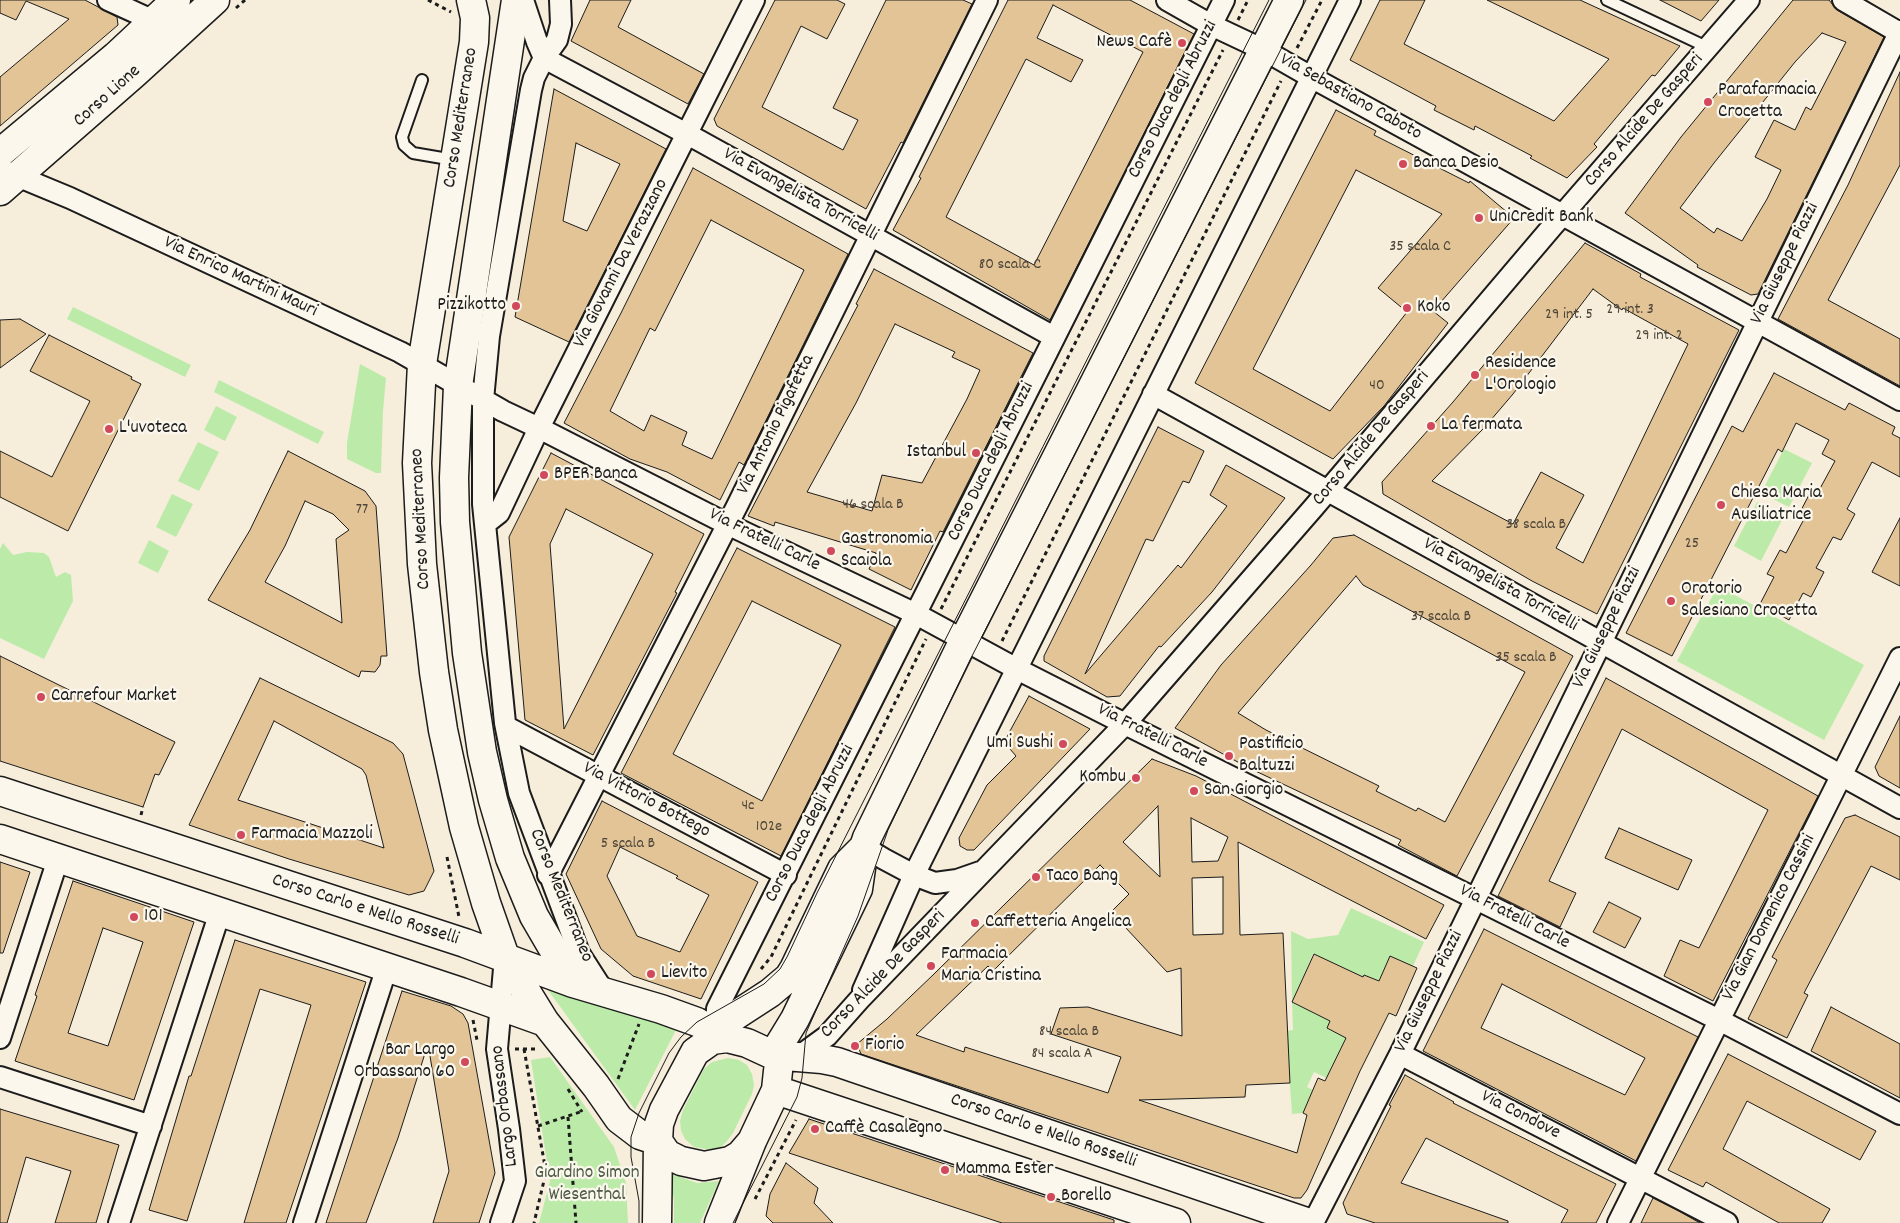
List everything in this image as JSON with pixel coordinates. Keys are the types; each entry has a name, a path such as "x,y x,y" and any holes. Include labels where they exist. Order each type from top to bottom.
{"main road":[{"name":"Corso Lione","path":"0,153 116,56 176,0"},
{"name":"Corso Lione","path":"6,178 135,74 214,0"},
{"name":"Corso Mediterraneo","path":"471,0 475,18 474,42 422,364 417,464 422,564 434,672 443,730 464,827 486,903 505,958 546,1022"},
{"name":"Corso Mediterraneo","path":"516,0 458,386 454,478 455,522 467,653 482,752 493,800 510,858 534,916 572,983"},
{"path":"657,1211 660,1124 672,1094 695,1052 716,1029 770,993 789,977 842,869 864,846 964,640 1289,0"},
{"name":"Corso Carlo e Nello Rosselli","path":"0,791 505,958 572,983 716,1029"},
{"path":"0,839 387,967 546,1022 619,1119 657,1211"},
{"path":"731,1216 752,1142 792,1065 795,1019 858,889 864,846"},
{"path":"716,1029 792,1065 1176,1223"},
{"name":"Corso Carlo e Nello Rosselli","path":"792,1065 838,1062 1309,1223"},
{"path":"619,1119 640,1136 658,1141 667,1154 681,1161 704,1166 730,1161 740,1155 752,1142"}],"street":[{"path":"108,0 154,22"},
{"path":"523,0 536,42 544,58"},
{"name":"Corso Mediterraneo","path":"560,0 562,24 556,40 544,58 532,86 489,336 483,400 483,504 507,726 519,793 548,875 579,953 604,992"},
{"name":"Via Giovanni Da Verazzano","path":"484,524 499,513 754,0"},
{"name":"Via Antonio Pigafetta","path":"548,875 728,524 987,0"},
{"name":"Via Sebastiano Caboto","path":"1167,0 1212,25 1264,50 1900,400"},
{"name":"Corso Duca degli Abruzzi","path":"716,1029 717,1010 1224,0"},
{"path":"858,1000 914,875 1350,0"},
{"name":"Corso Alcide De Gasperi","path":"792,1065 827,1036 858,1000 1125,724 1749,0"},
{"path":"1843,0 1900,32"},
{"name":"Via Giuseppe Piazzi","path":"1313,1223 1400,1054 1900,32"},
{"name":"Via Evangelista Torricelli","path":"544,58 688,134 1054,337"},
{"name":"Via Enrico Martini Mauri","path":"6,178 70,198 400,352 458,386"},
{"name":"Via Fratelli Carle","path":"458,386 728,524 916,614 1125,724 1719,1020 1900,1114"},
{"name":"Via Evangelista Torricelli","path":"1153,394 1900,808"},
{"name":"Via Gian Domenico Cassini","path":"1618,1223 1900,658"},
{"name":"Via Vittorio Bottego","path":"507,726 786,875"},
{"name":"Corso Alcide De Gasperi","path":"864,846 884,860 935,883 957,880 984,870"},
{"path":"0,1038 58,858"},
{"path":"119,1223 220,912"},
{"name":"Largo Orbassano","path":"501,1223 515,1181 510,1129 497,1049 505,958"},
{"path":"304,1223 387,967"},
{"name":"Via Condove","path":"1400,1054 1640,1178"},
{"path":"0,1077 151,1126"},
{"path":"1640,1178 1727,1223"}],"lane":[{"path":"1607,0 1709,48"},
{"path":"422,80 402,137 404,145 413,153 455,160"}],"path":[{"path":"428,0 451,12 451,19"},
{"path":"759,972 771,957 934,624 1248,0"},
{"path":"994,656 1322,0"},
{"path":"473,1017 478,1043"},
{"path":"616,1083 642,1017"},
{"path":"524,1050 546,1172 534,1223"},
{"path":"538,1126 582,1112"},
{"path":"731,1216 800,1113"},
{"path":"568,1116 576,1223"}],"green space":[{"path":"73,307 191,365 185,377 67,319"},
{"path":"360,364 386,378 381,473 376,473 347,459 347,443"},
{"path":"219,380 324,432 318,444 214,392"},
{"path":"216,406 237,417 225,441 204,430"},
{"path":"198,442 219,452 199,491 178,481"},
{"path":"1784,449 1812,463 1789,507 1761,493"},
{"path":"172,494 193,504 176,537 156,527"},
{"path":"1757,502 1784,516 1761,561 1734,546"},
{"path":"149,540 169,551 158,573 138,563"},
{"path":"3,543 13,555 27,552 44,553 49,557 56,577 65,572 71,575 73,601 44,659 0,638 0,549"},
{"path":"1718,586 1864,665 1824,740 1677,661"},
{"path":"1351,908 1424,942 1413,966 1379,981 1364,975 1354,997 1313,954 1292,1002 1291,931 1308,939 1338,935"},
{"path":"552,985 677,1028 635,1110 548,990"},
{"path":"1292,1002 1330,1021 1327,1028 1346,1038 1330,1070 1355,1083 1351,1090 1314,1072 1307,1087 1327,1097 1308,1102 1303,1113 1292,1114 1286,1031 1293,1030"},
{"name":"Giardino Simon Wiesenthal","path":"550,1057 614,1147 626,1183 628,1223 539,1223 550,1181 531,1060"},
{"path":"728,1058 739,1060 747,1065 752,1074 754,1085 752,1094 733,1133 721,1147 711,1150 694,1147 685,1139 681,1131 680,1121 683,1110 704,1069 712,1062"},
{"path":"669,1173 697,1183 719,1181 700,1223 674,1223 674,1200"}],"building":[{"path":"0,0 85,0 117,17 118,25 0,126 0,77 69,19 26,1 16,20 0,13"},
{"path":"590,0 631,0 618,27 704,74 688,104 571,41"},
{"path":"775,0 837,0 845,4 827,39 801,26 762,107 843,150 858,120 833,108 886,0 963,0 972,4 903,143 901,142 866,209 717,126 714,119"},
{"path":"1008,0 1130,0 1194,34 1050,320 893,230 921,178 919,177","holes":["1053,5 1143,52 1034,265 946,217 1026,59 1071,82 1083,60 1037,38"]},
{"path":"1380,0 1425,0 1404,44 1554,121 1609,59 1487,0 1580,0 1680,46 1655,76 1652,75 1594,144 1597,147 1567,178 1530,158 1532,156 1475,126 1474,130 1434,110 1436,106 1350,60"},
{"path":"1660,0 1719,0 1701,21"},
{"path":"1793,0 1829,0 1837,10 1884,37 1758,294 1751,295 1697,267 1698,265 1625,213 1681,137","holes":["1822,33 1846,42 1811,110 1806,107 1795,130 1774,120 1755,157 1781,170 1767,199 1742,241 1717,228 1714,233 1680,208 1795,62"]},
{"path":"1900,72 1900,165 1828,300 1900,339 1900,386 1778,319 1848,185"},
{"path":"554,89 666,149 569,342 515,317","holes":["576,143 620,164 587,231 563,221"]},
{"path":"1336,110 1376,131 1374,135 1469,183 1470,181 1514,218 1433,311 1448,323 1384,406 1333,459 1195,383","holes":["1356,170 1442,214 1378,288 1407,312 1330,411 1253,369"]},
{"path":"693,168 848,254 744,465 739,462 720,500 667,472 630,459 564,423","holes":["711,220 804,270 712,459 682,445 687,432 651,415 644,431 610,411 650,328 655,331"]},
{"path":"1585,243 1641,274 1640,277 1739,330 1597,614 1532,581 1383,494 1382,482 1453,402","holes":["1593,289 1622,310 1623,308 1688,344 1583,563 1556,548 1584,495 1541,472 1513,524 1432,481 1484,428 1513,394"]},
{"path":"874,269 1033,353 943,532 940,531 911,590 869,569 876,553 775,522 774,526 748,516 858,305 856,304","holes":["895,324 955,352 952,357 980,370 967,399 922,483 882,475 872,511 807,492 856,403"]},
{"path":"20,319 46,334 0,368 0,320"},
{"path":"49,335 132,377 131,379 141,384 68,531 0,497 0,451 52,477 90,401 30,371"},
{"path":"1774,373 1845,410 1849,403 1895,427 1892,434 1900,438 1900,477 1872,462 1847,509 1855,514 1841,540 1833,537 1816,568 1824,572 1811,597 1803,593 1789,620 1760,604 1774,577 1767,574 1780,550 1786,553 1803,521 1797,518 1811,491 1817,494 1835,461 1822,454 1829,440 1796,423 1782,452 1778,449 1672,656 1626,633 1732,426 1743,432"},
{"path":"1158,427 1204,451 1189,483 1183,481 1153,541 1146,539 1085,674 1178,565 1181,568 1227,506 1210,495 1226,465 1285,498 1212,592 1161,647 1159,646 1120,696 1107,697 1044,661 1044,656"},
{"path":"288,451 365,491 376,506 387,656 381,656 380,665 375,672 361,671 359,677 208,600 250,530","holes":["305,501 333,514 349,530 336,539 342,623 265,582 285,546"]},
{"path":"551,453 704,534 675,592 677,593 593,755 525,720 509,537","holes":["566,509 653,554 564,729 550,544"]},
{"path":"1900,518 1900,586 1872,572"},
{"path":"1354,535 1573,656 1457,876 1398,845 1401,840 1247,767 1175,728 1221,665 1333,538","holes":["1356,576 1363,585 1525,672 1445,822 1418,808 1416,811 1376,791 1379,786 1266,730 1238,713"]},
{"path":"737,548 895,627 781,856 621,773","holes":["752,601 841,645 762,801 673,754"]},
{"name":"Carrefour Market","path":"0,656 175,742 159,775 155,774 143,807 0,761"},
{"path":"260,678 393,743 403,754 434,871 424,891 409,895 289,859 189,825","holes":["274,721 362,769 366,775 384,848 238,800"]},
{"path":"1606,678 1818,796 1713,1001 1664,976 1680,940 1699,948 1768,810 1622,729 1549,881 1576,893 1560,927 1498,896"},
{"path":"1029,696 1090,729 974,850 967,850 960,846 959,838 987,785 1016,756 1004,742"},
{"path":"1900,716 1900,788 1879,776 1875,767"},
{"path":"1152,759 1196,776 1444,905 1426,939 1238,842 1240,935 1283,933 1290,1083 1246,1085 1245,1097 1139,1100 1297,1153 1307,1115 1303,1113 1318,1078 1325,1081 1346,1038 1327,1028 1330,1021 1292,1002 1314,954 1363,977 1364,975 1379,981 1390,956 1417,968 1396,1016 1389,1013 1360,1071 1307,1190 1301,1198 1294,1198 861,1054 857,1044 887,1019","holes":["1158,806 1160,877 1123,842","1191,818 1228,837 1218,861 1192,862","1100,865 1129,894 1111,912 1167,972 1181,968 1182,1036 1088,1007 1060,1008 1051,1034 1121,1057 1108,1093 965,1047 964,1052 916,1035 988,966 993,971","1223,877 1223,934 1193,935 1192,878"]},
{"path":"602,801 758,882 701,999 633,976 601,949 566,874","holes":["620,847 678,876 676,878 709,895 680,952 637,936 607,876"]},
{"path":"1855,815 1900,837 1900,880 1871,866 1804,993 1808,995 1787,1038 1748,1019 1777,960 1772,957 1845,818"},
{"path":"1619,828 1692,860 1678,890 1605,858"},
{"path":"0,862 30,872 3,953 0,953"},
{"path":"73,881 194,922 134,1100 15,1061 37,996 35,995","holes":["103,928 143,942 108,1046 68,1033"]},
{"path":"1609,902 1641,918 1625,948 1593,932"},
{"path":"1484,929 1698,1037 1636,1161 1423,1051","holes":["1502,984 1645,1058 1625,1095 1481,1028"]},
{"path":"235,940 366,982 286,1223 244,1223 311,1005 260,989 187,1221 149,1210 189,1076 191,1076"},
{"path":"402,991 451,1006 463,1014 468,1023 495,1173 479,1223 433,1223 449,1171 428,1044 398,1138 366,1223 326,1223"},
{"path":"1831,1007 1900,1044 1900,1098 1811,1051"},
{"path":"1728,1054 1876,1131 1860,1160 1747,1101 1723,1149 1830,1209 1822,1223 1779,1223 1706,1182 1703,1187 1668,1170"},
{"path":"1405,1075 1453,1103 1616,1184 1596,1223 1561,1223 1568,1210 1426,1138 1401,1183 1508,1221 1508,1223 1375,1223 1347,1214 1343,1203"},
{"path":"0,1109 119,1145 96,1223 55,1223 71,1171 26,1157 7,1223 0,1223"},
{"path":"809,1119 1114,1220 1114,1223 1002,1223 789,1153"},
{"path":"786,1163 818,1188 814,1203 833,1223 773,1223 766,1216 770,1194"},
{"path":"1653,1198 1677,1210 1700,1223 1641,1223"}],"tram line":[{"path":"639,1223 639,1201 631,1157 631,1137 639,1113 669,1053 681,1037 697,1022 764,984 780,969 787,957 817,893 1269,0"},
{"path":"733,1223 797,1097 802,1078 806,1033 858,916 888,830 970,660 1306,0"}],"place":[{"name":"News Cafè","path":"1182,43"},
{"name":"Parafarmacia Crocetta","path":"1708,102"},
{"name":"Banca Desio","path":"1403,164"},
{"name":"UniCredit Bank","path":"1479,218"},
{"name":"Pizzikotto","path":"516,306"},
{"name":"Koko","path":"1407,308"},
{"name":"Residence L'Orologio","path":"1475,375"},
{"name":"La fermata","path":"1431,426"},
{"name":"L'uvoteca","path":"109,429"},
{"name":"Istanbul","path":"976,453"},
{"name":"BPER Banca","path":"544,475"},
{"name":"Chiesa Maria Ausiliatrice","path":"1721,505"},
{"name":"Gastronomia Scaiola","path":"831,551"},
{"name":"Oratorio Salesiano Crocetta","path":"1671,601"},
{"name":"Carrefour Market","path":"41,697"},
{"name":"Umi Sushi","path":"1063,744"},
{"name":"Pastificio Baltuzzi","path":"1229,756"},
{"name":"Kombu","path":"1136,778"},
{"name":"San Giorgio","path":"1194,791"},
{"name":"Farmacia Mazzoli","path":"241,835"},
{"name":"Taco Bang","path":"1036,877"},
{"name":"101","path":"134,917"},
{"name":"Caffetteria Angelica","path":"975,923"},
{"name":"Farmacia Maria Cristina","path":"931,966"},
{"name":"Lievito","path":"651,974"},
{"name":"Fiorio","path":"855,1046"},
{"name":"Bar Largo Orbassano 60","path":"465,1062"},
{"name":"Caffè Casalegno","path":"815,1129"},
{"name":"Mamma Ester","path":"945,1170"},
{"name":"Borello","path":"1051,1197"}]}
